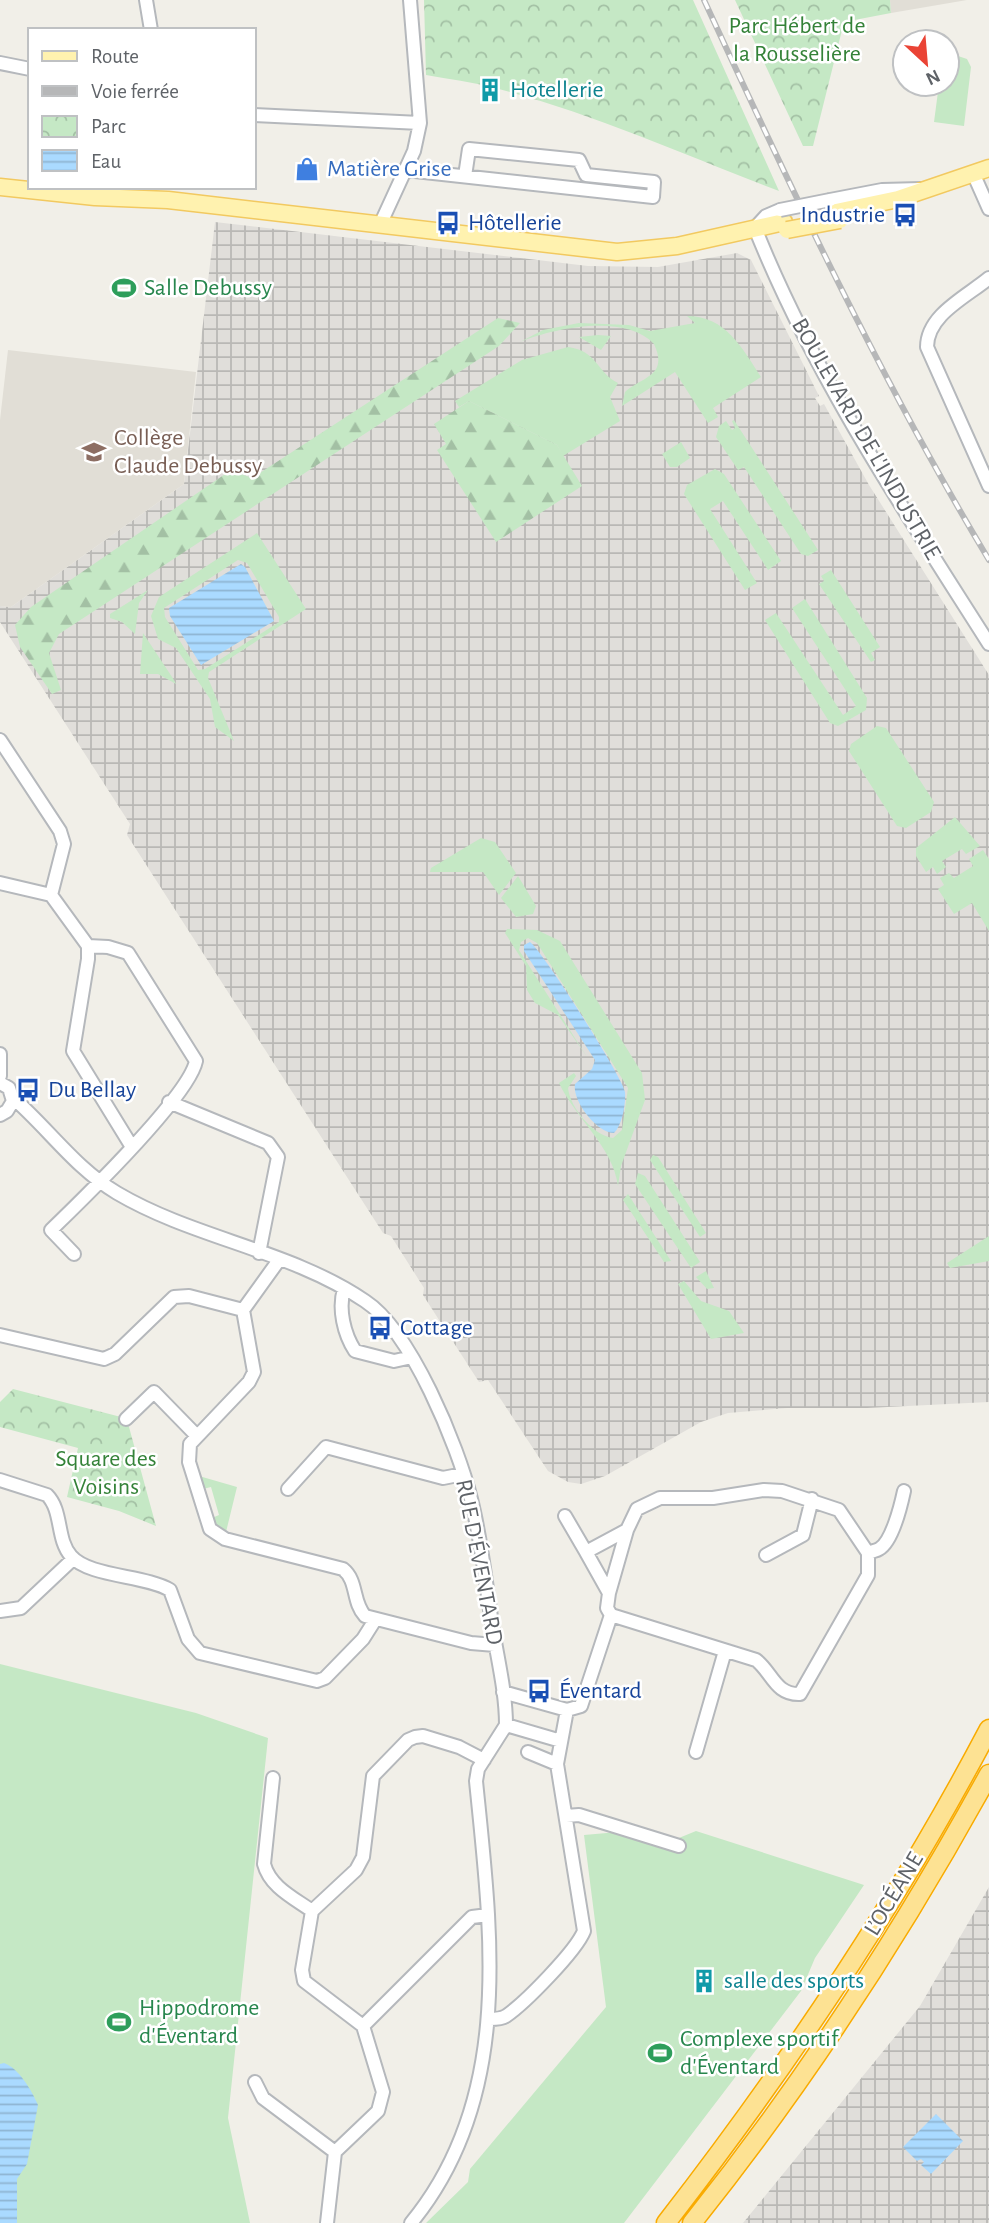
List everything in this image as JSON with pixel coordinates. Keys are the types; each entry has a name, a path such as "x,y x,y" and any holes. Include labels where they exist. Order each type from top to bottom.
{"highway":[{"name":"L’OCÉANE","path":"666,2223 748,2115 838,1985 909,1871 989,1729"},
{"name":"L’OCÉANE","path":"692,2223 846,2010 906,1918 989,1774"}],"main road":[{"path":"0,187 95,197 168,200 617,252 653,250 757,232 784,221 982,175"},
{"path":"836,211 902,206 982,175"}],"street":[{"path":"146,0 150,28"},
{"path":"380,225 406,170 421,123 410,0"},
{"path":"0,63 28,69"},
{"path":"256,115 421,123"},
{"path":"406,170 653,197 654,182 586,175 579,160 468,149 465,176"},
{"path":"982,175 989,209"},
{"path":"784,221 836,211"},
{"name":"BOULEVARD DE L'INDUSTRIE","path":"757,232 824,375 989,644"},
{"path":"989,278 936,320 927,337 927,347 989,486"},
{"path":"0,740 61,831 64,844 51,895"},
{"path":"0,883 51,895 88,946 73,1051 132,1147"},
{"path":"74,1254 51,1230 101,1182 132,1147 194,1067 194,1055 128,953 108,947 88,946"},
{"path":"0,1054 0,1076"},
{"name":"RUE D'ÉVENTARD","path":"0,1083 9,1088 16,1103 58,1145 101,1182 151,1210 317,1274 367,1302 392,1328 412,1357 450,1439 475,1515 506,1725"},
{"path":"169,1102 268,1143 276,1149 278,1157 260,1252"},
{"path":"0,1115 16,1103"},
{"path":"279,1260 243,1310 254,1372 249,1382 190,1444 189,1462 205,1520 216,1535 343,1569 352,1580 360,1610 375,1620 486,1646 495,1645"},
{"path":"344,1289 342,1311 348,1340 355,1351 394,1361 412,1357"},
{"path":"0,1335 104,1359 115,1354 174,1297 189,1296 243,1310"},
{"path":"126,1419 154,1392 196,1435"},
{"path":"288,1489 326,1447 443,1478 463,1474"},
{"path":"0,1480 41,1491 51,1499 66,1548 73,1559 170,1590 188,1639 200,1653 309,1682 325,1678 363,1639 375,1620"},
{"path":"773,1490 812,1499 839,1510 868,1553 868,1575 800,1694 793,1694 774,1685 763,1665 756,1660 611,1615 607,1608 608,1593 627,1530 637,1509 649,1501 687,1497 713,1498 773,1490"},
{"path":"868,1553 880,1549 888,1540 904,1491"},
{"path":"766,1555 803,1535 812,1499"},
{"path":"565,1516 608,1593"},
{"path":"586,1552 627,1530"},
{"path":"0,1611 22,1608 73,1559"},
{"path":"503,1692 568,1710 581,1706 611,1615"},
{"path":"696,1752 725,1651"},
{"path":"490,2019 506,2016 579,1945 584,1931 557,1764 568,1710"},
{"path":"411,2223 442,2179 464,2134 484,2063 490,2019 488,1915 478,1769 506,1725 561,1741"},
{"path":"327,2223 335,2151 352,2139 383,2103 383,2092 363,2026 304,1981 302,1970 312,1911 360,1866 373,1776 408,1740 423,1736 467,1750 484,1760"},
{"path":"527,1752 557,1764"},
{"path":"273,1778 264,1864 266,1872 277,1886 312,1911"},
{"path":"566,1815 579,1815 679,1846"},
{"path":"363,2026 472,1917 488,1915"},
{"path":"255,2082 263,2098 335,2151"}],"shaded area":[{"path":"890,0 967,0 891,13"},
{"path":"215,222 588,266 658,267 737,253 751,260 819,396 815,398 820,406 824,404 869,485 989,675 989,1402 867,1408 787,1408 728,1413 701,1422 605,1476 581,1484 568,1482 548,1471 488,1380 479,1382 423,1295 424,1288 391,1236 383,1233 127,835 130,824 0,622 0,606 11,607 184,484"},
{"name":"Collège Claude Debussy","path":"8,350 196,372 184,484 11,607 0,606 0,420"},
{"path":"989,1887 989,2223 743,2223 920,2006"}],"green space":[{"name":"Parc Hébert de la Rousselière","path":"424,0 693,0 779,191 638,135 531,98 426,75"},
{"name":"Parc Hébert de la Rousselière","path":"735,0 890,0 891,13 844,22 813,146 803,146"},
{"path":"961,57 967,59 971,67 964,126 934,122 937,98 961,98"},
{"path":"687,316 701,317 723,328 740,345 761,377 713,408 718,417 708,423 675,372 622,406 625,392 652,374 658,363 654,344 641,334 608,326 589,326 551,332 520,342 543,330 579,323 629,325 650,331 695,323"},
{"path":"498,318 520,323 499,346 59,634 49,653 61,690 52,694 20,647 15,625 31,607 231,470 252,478"},
{"path":"611,336 601,350 579,337"},
{"path":"568,347 578,349 591,357 618,383 610,397 620,421 563,456 557,445 469,401 459,407 455,401 522,360"},
{"path":"469,401 557,445 582,486 496,542 437,450 446,444 434,424"},
{"path":"734,420 818,550 808,556 801,554 744,467 738,470 716,437 719,426 726,421 732,430 735,428 732,421"},
{"path":"681,442 690,458 677,467 670,467 662,454"},
{"path":"715,469 724,474 781,561 768,570 723,501 710,509 757,583 745,590 684,494 687,485"},
{"path":"257,533 306,609 209,672 208,678 234,741 215,727 210,699 176,648 158,639 151,616 159,597","holes":["238,560 247,563 279,617 279,622 205,669 198,670 165,617 164,608"]},
{"path":"831,570 880,647 871,653 875,660 871,662 819,584 824,581 821,576"},
{"path":"148,590 139,603 135,634 122,622 110,618 110,614"},
{"path":"805,599 867,698 866,710 838,726 830,723 765,620 776,613 843,715 856,706 792,608"},
{"path":"143,633 176,684 158,674 140,674"},
{"path":"877,726 886,728 934,802 931,812 906,828 897,826 849,751 851,744"},
{"path":"955,817 980,846 966,854 962,849 942,861 946,867 937,874 933,867 926,872 916,856 916,848"},
{"path":"481,838 495,842 516,873 499,895 483,872 430,872 431,868"},
{"path":"983,850 989,859 989,931 972,903 954,914 938,889 944,885 940,878 949,873 954,878 973,866 969,859"},
{"path":"518,876 536,906 533,914 516,917 501,898"},
{"path":"507,929 537,930 560,941 642,1073 645,1100 621,1166 618,1186 615,1172 602,1146 566,1096 559,1083 574,1073 576,1076 568,1088 573,1104 591,1127 613,1138 622,1130 628,1088 537,943 528,938 521,942 519,950 587,1057 558,1015 535,1003 527,990 526,966 505,933"},
{"path":"653,1155 658,1157 706,1233 700,1237 650,1160"},
{"path":"638,1173 645,1176 700,1262 691,1268 635,1184"},
{"path":"628,1194 671,1261 664,1262 623,1200"},
{"path":"989,1236 989,1261 950,1268 947,1263"},
{"path":"706,1271 714,1288 707,1289 696,1277"},
{"path":"684,1281 701,1301 729,1311 744,1333 711,1339 678,1284"},
{"name":"Square des Voisins","path":"13,1389 121,1417 129,1427 156,1526 119,1511 67,1497 78,1448 0,1427 0,1402"},
{"path":"199,1476 237,1487 226,1532 216,1526 212,1518 219,1515 211,1487 203,1489"},
{"name":"Hippodrome d'Éventard","path":"0,1664 196,1713 268,1738 228,2118 250,2223 0,2223"},
{"name":"Complexe sportif d'Éventard","path":"696,1831 864,1885 815,1958 801,1991 624,2223 426,2223 468,2182 470,2169 606,2007 584,1835 618,1832 674,1840"}],"water":[{"path":"241,564 274,621 201,665 170,616 169,608"},
{"path":"530,942 565,989 621,1082 625,1092 624,1108 614,1133 607,1132 593,1122 577,1099 575,1084 592,1069 595,1060 524,951 524,945"},
{"path":"4,2063 20,2075 38,2105 27,2164 17,2179 17,2223 0,2223 0,2064"},
{"path":"936,2114 963,2141 931,2174 921,2165 924,2162 921,2159 917,2161 903,2147"}],"railway":[{"path":"704,0 839,284 911,423 989,560"}],"place":[{"name":"Hotellerie","path":"490,90"},
{"name":"Matière Grise","path":"307,169"},
{"name":"Industrie","path":"905,215"},
{"name":"Hôtellerie","path":"448,223"},
{"name":"Salle Debussy","path":"124,288"},
{"name":"Collège Claude Debussy","path":"94,452"},
{"name":"Du Bellay","path":"28,1090"},
{"name":"Cottage","path":"380,1328"},
{"name":"Éventard","path":"539,1691"},
{"name":"salle des sports","path":"704,1981"},
{"name":"Hippodrome d'Éventard","path":"119,2022"},
{"name":"Complexe sportif d'Éventard","path":"660,2053"}]}
